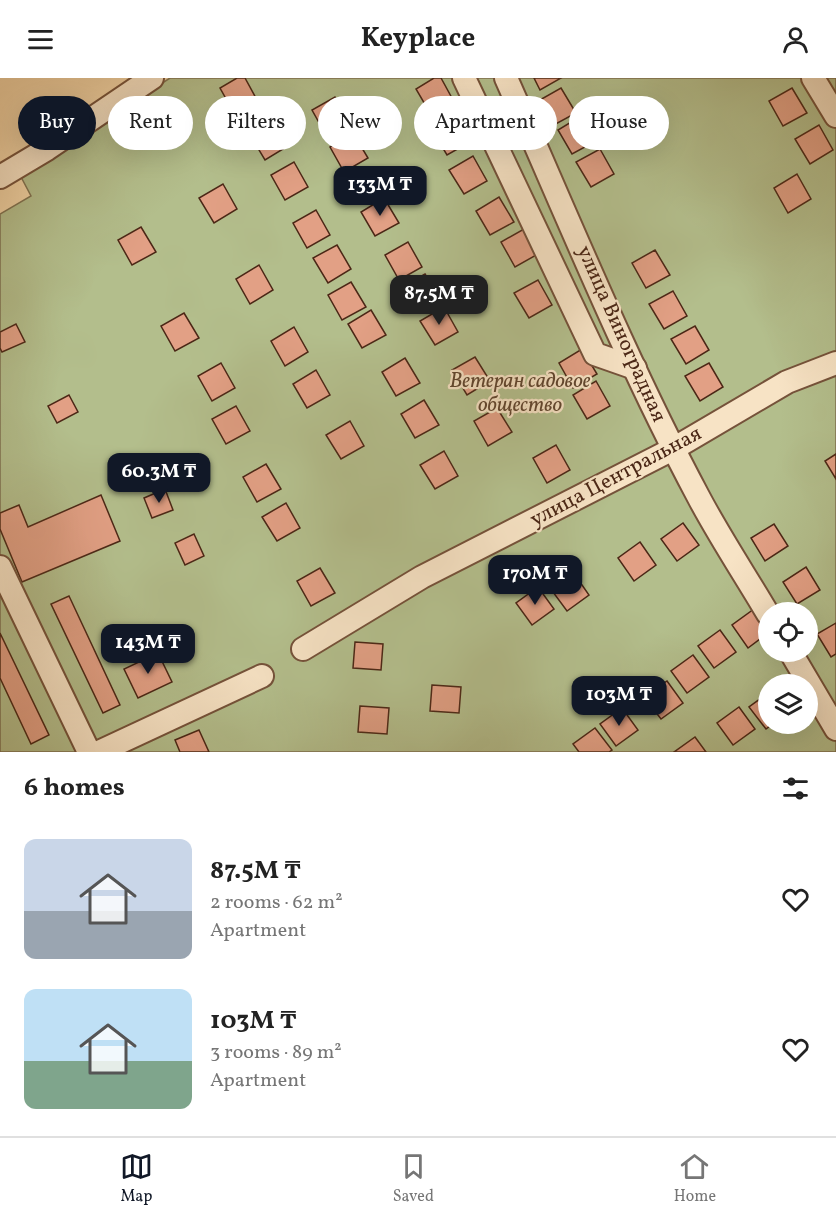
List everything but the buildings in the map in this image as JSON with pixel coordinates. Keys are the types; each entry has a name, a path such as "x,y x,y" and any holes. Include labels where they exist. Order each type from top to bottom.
{"street":[{"path":"0,177 57,143 152,78"},
{"path":"464,78 595,354 635,368"},
{"name":"улица Виноградная","path":"506,78 673,448 699,499 761,602"},
{"path":"813,78 836,116"},
{"name":"улица Центральная","path":"303,649 422,576 673,448 787,382 836,363"},
{"path":"0,567 89,752"},
{"path":"796,662 836,729"},
{"path":"99,752 262,675"}],"green space":[{"name":"Ветеран садовое общество","path":"170,78 836,78 836,752 0,752 0,214 31,196 20,175 59,150 96,150 96,126 108,118 108,150 193,150 193,96 142,96"}]}
